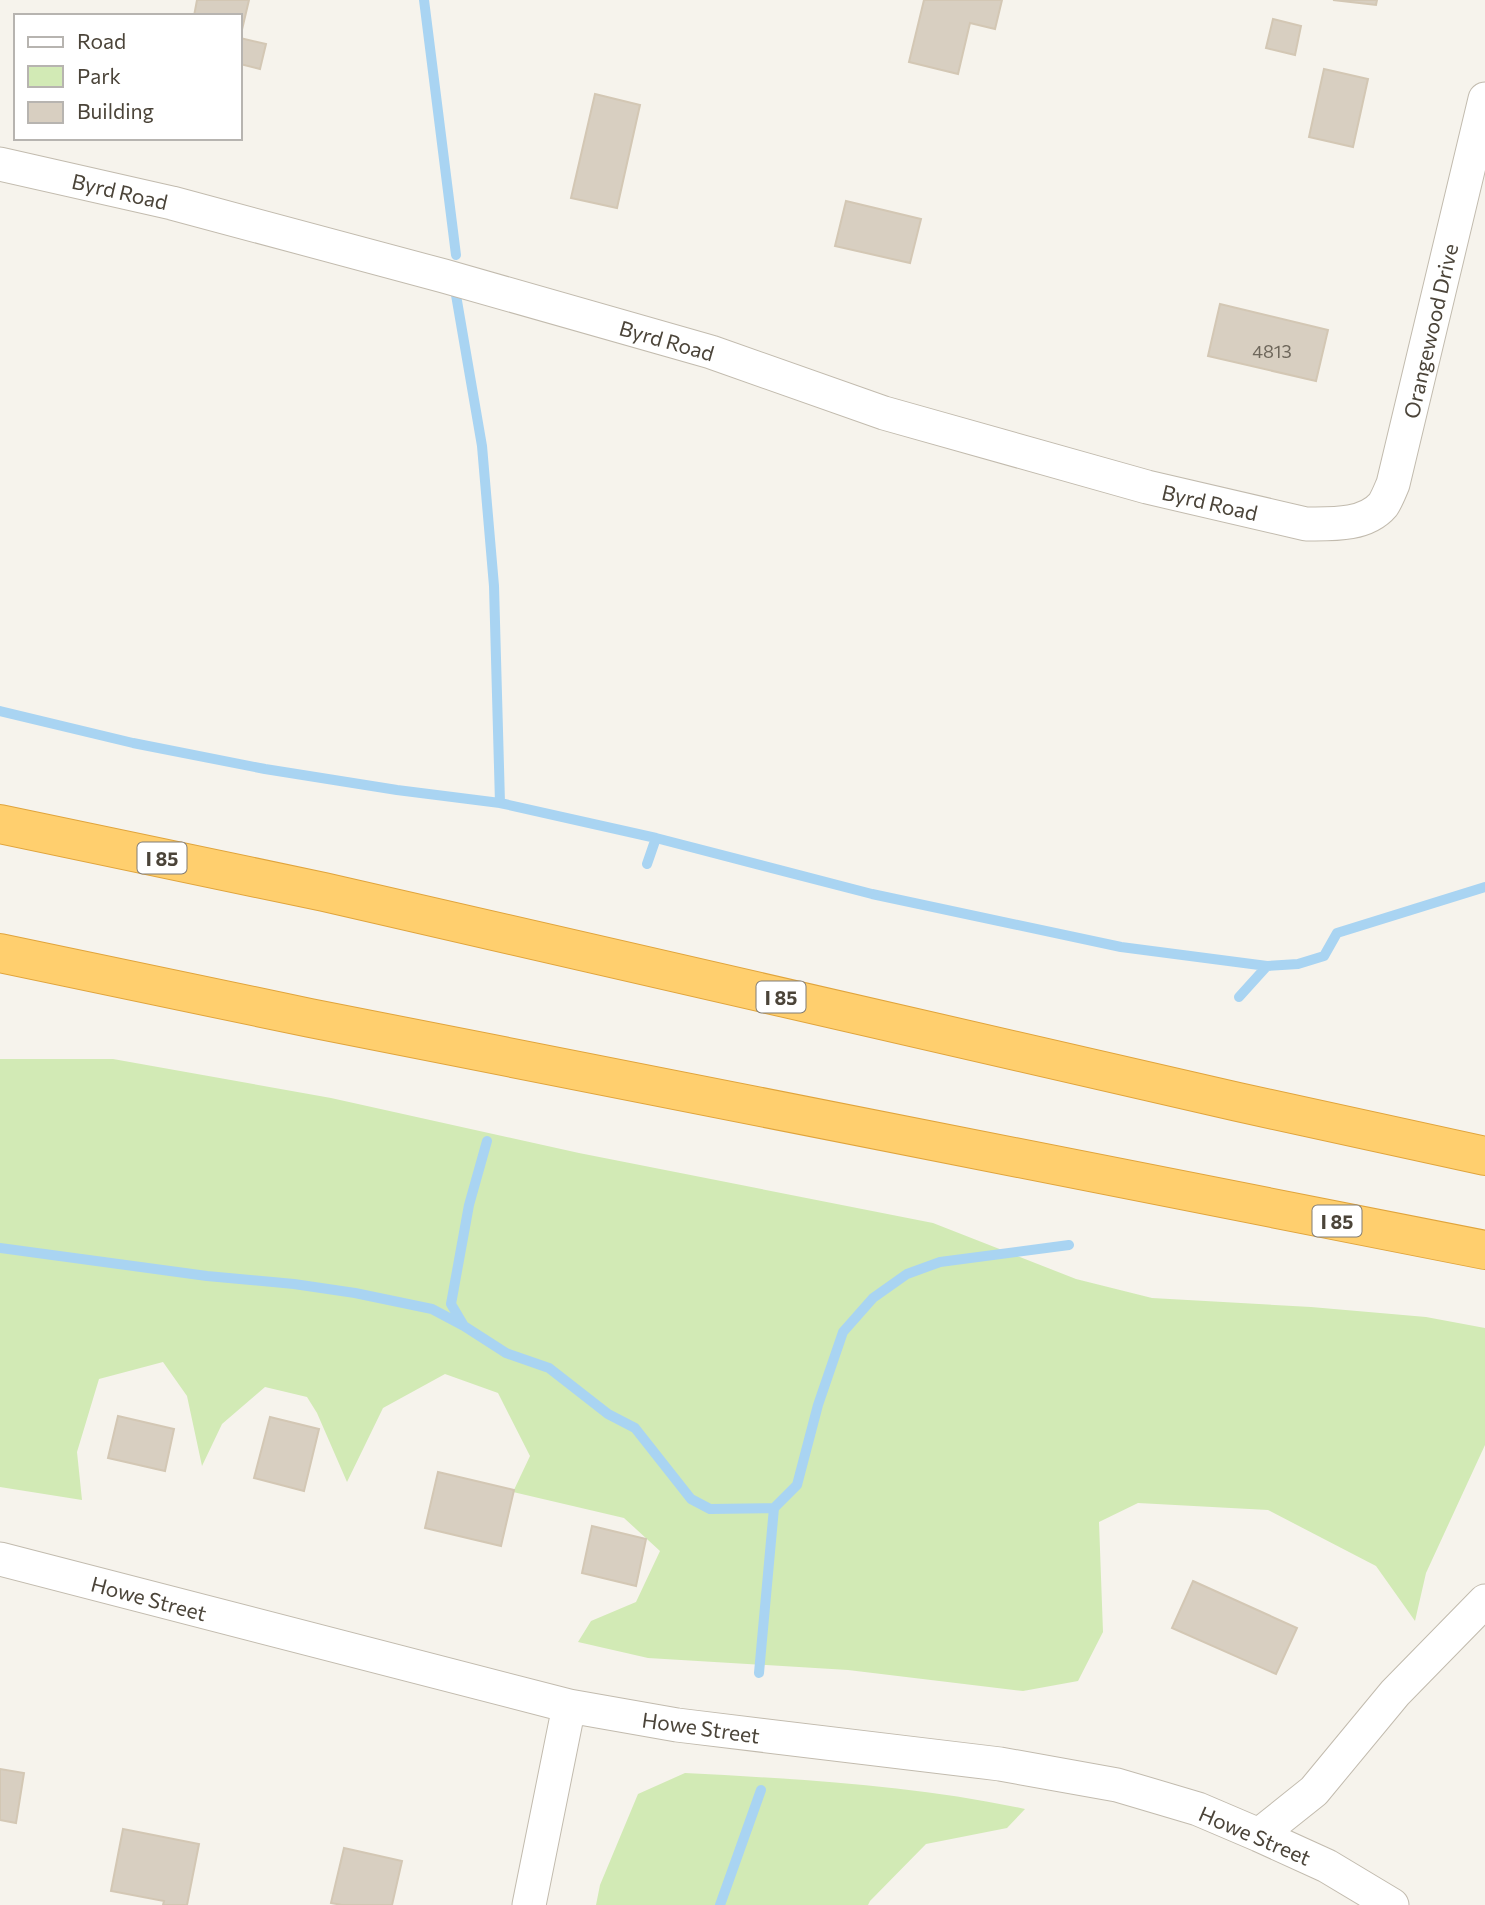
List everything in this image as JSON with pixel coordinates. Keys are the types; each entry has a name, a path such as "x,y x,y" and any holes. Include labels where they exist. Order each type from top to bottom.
{"highway":[{"name":"I 85","path":"0,824 324,892 1238,1102 1485,1156"},
{"name":"I 85","path":"0,953 310,1018 1485,1250"}],"street":[{"name":"Orangewood Drive","path":"1331,524 1353,522 1372,514 1383,505 1393,484 1485,99"},
{"name":"Byrd Road","path":"0,164 173,203 457,279 711,352 884,412 1147,487 1306,524 1331,524"},
{"name":"Howe Street","path":"0,1559 569,1706 677,1725 1000,1764 1104,1783 1198,1809 1326,1866 1392,1905"},
{"path":"1259,1835 1314,1791 1395,1693 1485,1601"},
{"path":"529,1905 569,1706"}],"green space":[{"path":"0,1059 113,1059 331,1098 579,1153 933,1223 1076,1279 1152,1298 1426,1317 1485,1328 1485,1445 1426,1573 1415,1621 1376,1566 1268,1510 1138,1503 1099,1522 1103,1632 1078,1681 1023,1691 848,1670 648,1658 578,1642 591,1621 636,1602 660,1551 624,1518 513,1492 530,1456 498,1393 445,1374 383,1408 347,1482 317,1413 307,1397 265,1387 222,1424 202,1466 187,1396 163,1362 99,1379 77,1452 82,1500 0,1487"},
{"path":"685,1773 898,1789 1025,1809 1007,1828 926,1844 868,1905 596,1905 600,1885 638,1794"}],"building":[{"path":"197,0 249,0 242,30 242,14 194,14"},
{"path":"924,0 1002,0 995,29 970,23 958,74 909,62"},
{"path":"1333,0 1377,0 1376,5"},
{"path":"1273,19 1301,26 1295,55 1266,48"},
{"path":"242,38 266,44 260,69 242,64"},
{"path":"1324,69 1368,79 1353,147 1309,137"},
{"path":"595,94 640,105 617,208 571,198"},
{"path":"846,201 921,219 910,263 835,246"},
{"path":"1220,304 1328,330 1316,381 1208,356"},
{"path":"118,1416 174,1429 165,1471 108,1458"},
{"path":"270,1417 319,1429 304,1491 254,1478"},
{"path":"438,1472 514,1490 501,1546 425,1528"},
{"path":"592,1526 646,1539 636,1586 582,1573"},
{"path":"1193,1581 1297,1628 1276,1674 1172,1628"},
{"path":"0,1769 24,1773 16,1823 0,1820"},
{"path":"123,1829 199,1844 187,1905 163,1905 164,1901 111,1891"},
{"path":"344,1848 402,1861 392,1905 331,1903"}],"waterway":[{"path":"424,0 456,255"},
{"path":"456,295 482,446 494,586 500,803"},
{"path":"0,711 133,743 265,769 500,803 656,838 872,894 1121,947 1267,966"},
{"path":"647,864 656,838"},
{"path":"1239,997 1267,966 1298,964 1324,956 1337,933 1485,887"},
{"path":"487,1141 469,1205 451,1304 464,1326 506,1353 549,1368 608,1414 635,1428 691,1499 710,1509 774,1508"},
{"path":"759,1673 774,1508 797,1485 818,1405 843,1332 873,1298 907,1274 940,1262 1069,1245"},
{"path":"0,1248 355,1293 432,1309 464,1326"},
{"path":"720,1905 761,1790"}]}
